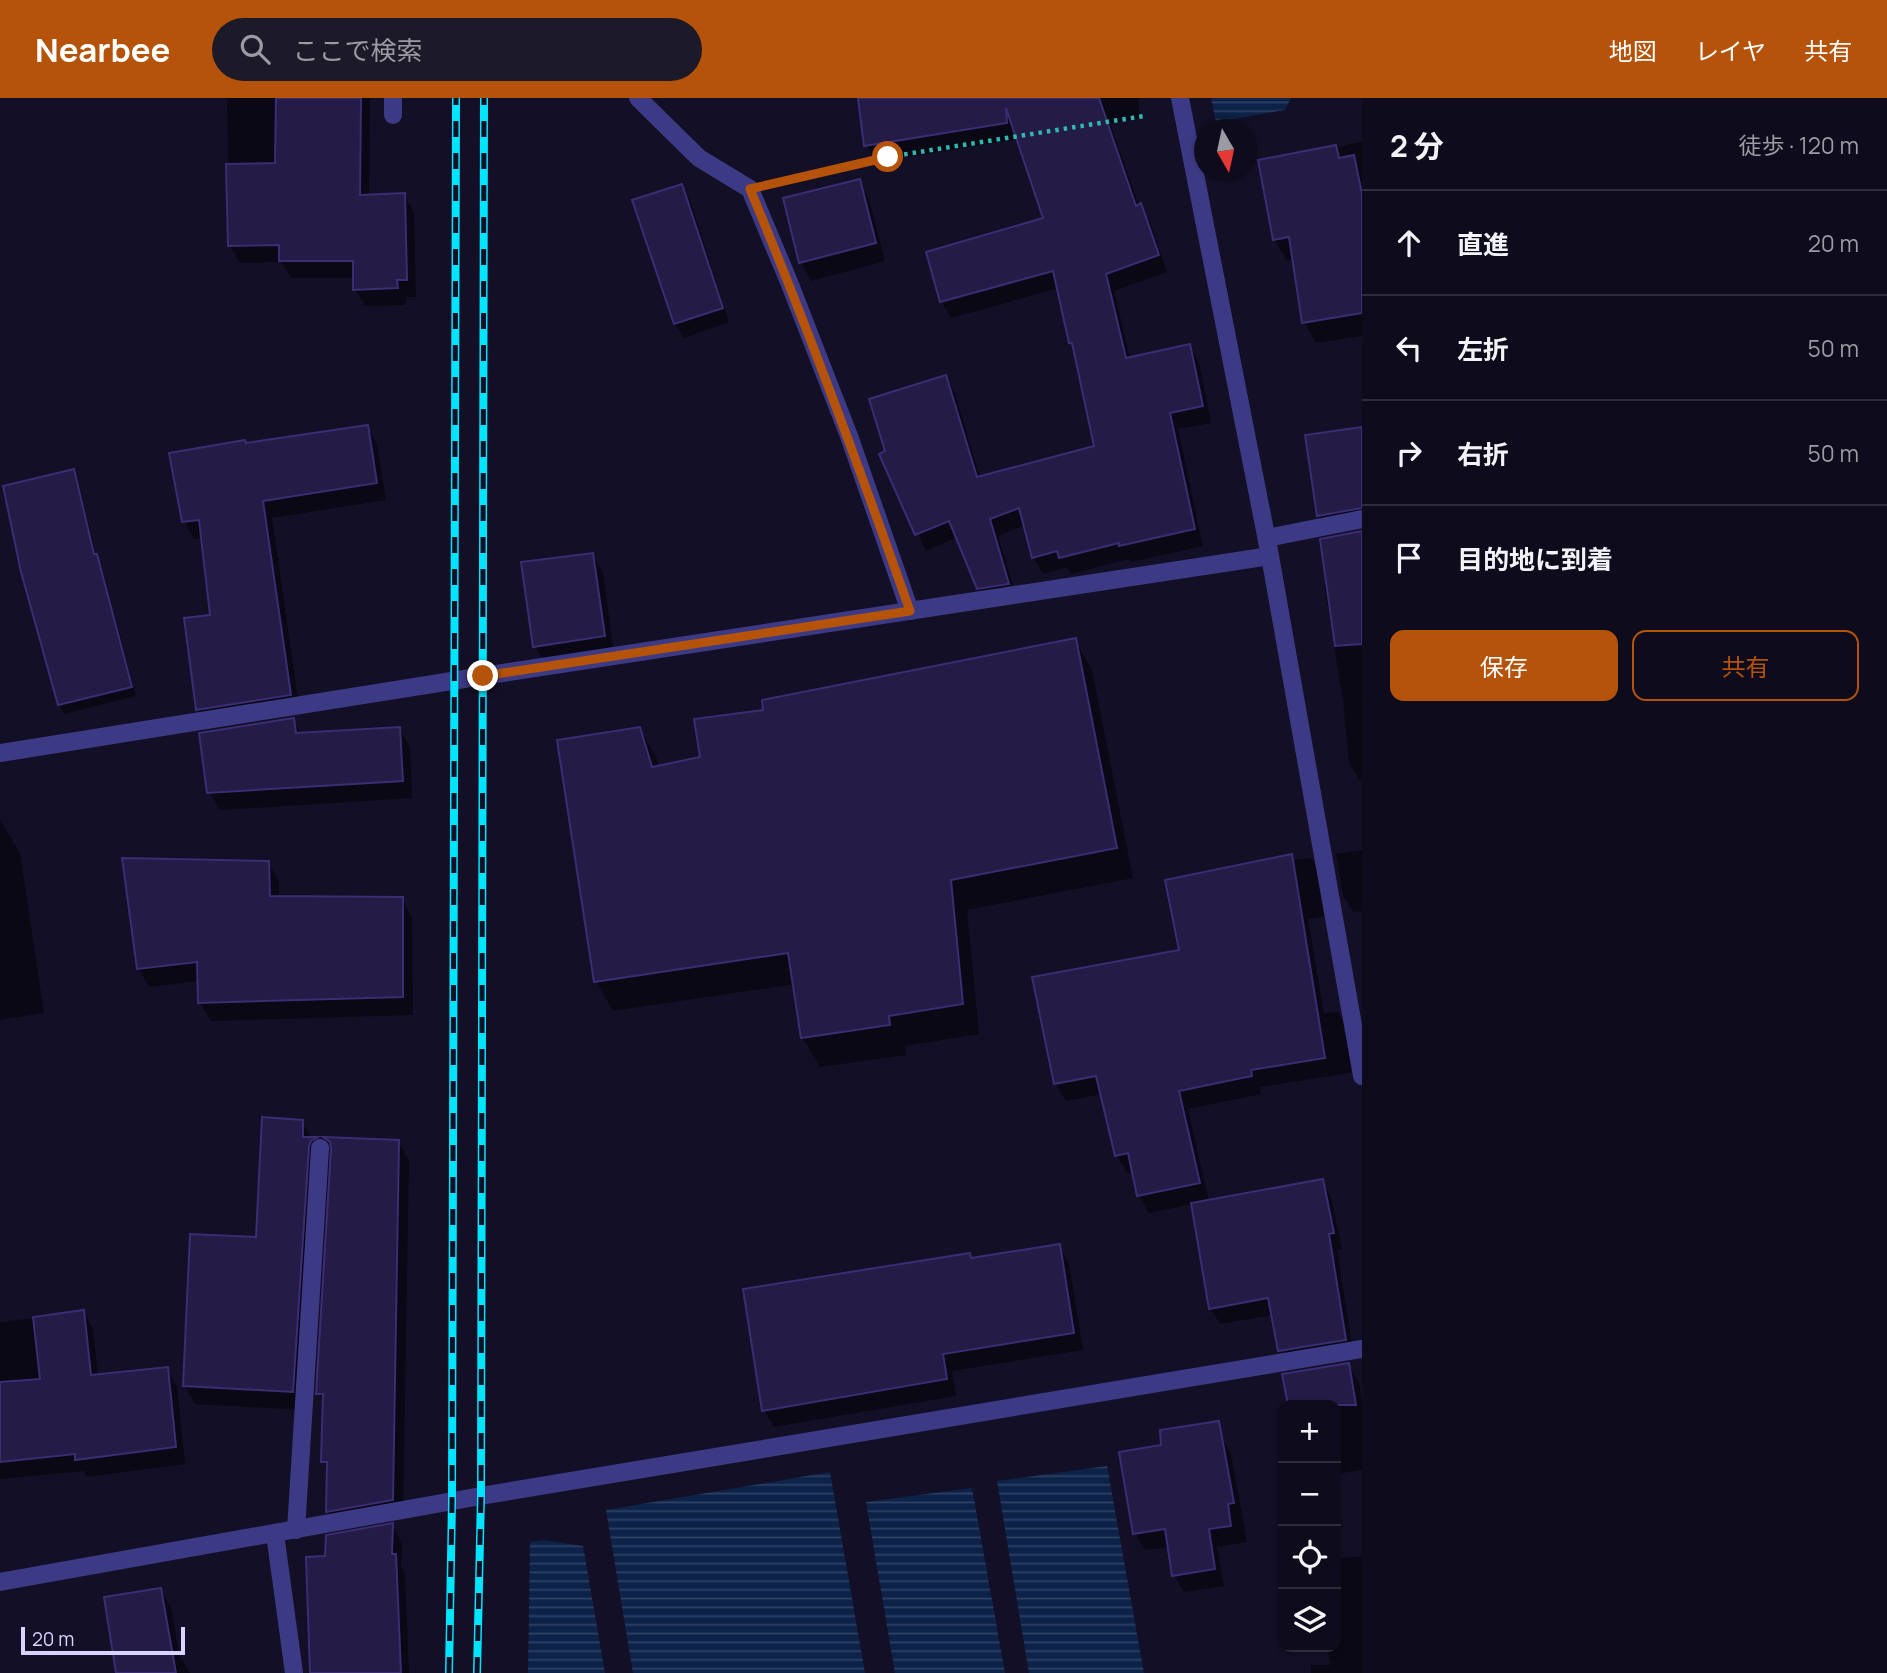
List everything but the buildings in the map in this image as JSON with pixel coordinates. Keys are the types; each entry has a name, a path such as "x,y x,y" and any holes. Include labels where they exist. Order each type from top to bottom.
{"street":[{"path":"638,98 699,158 750,189 849,436 910,611"},
{"path":"1181,104 1267,538 1362,1076"},
{"path":"1267,538 1362,519"},
{"path":"0,753 1270,556"},
{"path":"296,1530 320,1148"},
{"path":"0,1581 481,1496 1362,1349"},
{"path":"275,1534 294,1673"}],"path":[{"path":"750,189 888,157 1181,104"}],"water":[{"path":"1211,98 1291,98 1285,110 1233,119 1215,119"},
{"path":"1107,1466 1144,1673 1029,1673 997,1481"},
{"path":"830,1472 865,1673 633,1673 606,1510"},
{"path":"972,1488 1005,1673 895,1673 866,1502"},
{"path":"543,1540 583,1546 605,1673 528,1673 530,1542"}],"railway":[{"path":"449,1673 452,1502 456,98"},
{"path":"477,1673 481,1496 484,98"}],"route":[{"path":"483,676 910,611 849,436 750,189 888,157"}]}
